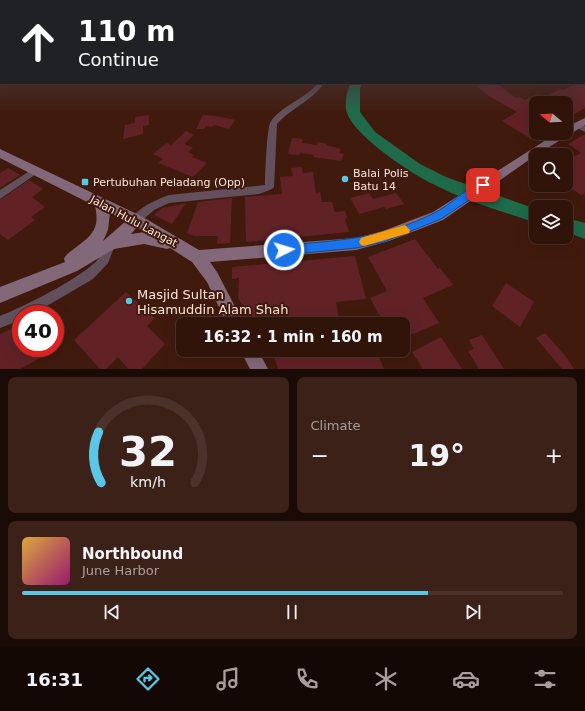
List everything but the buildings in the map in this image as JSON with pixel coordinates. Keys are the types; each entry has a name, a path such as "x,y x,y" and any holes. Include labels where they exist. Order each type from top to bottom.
{"street":[{"path":"0,295 44,278 87,258 111,243 149,208 169,199 259,190 269,187 273,124 280,116 302,102 320,84"},
{"path":"111,243 144,238 163,241 197,257 356,244 384,237 438,216 554,140"},
{"name":"Jalan Hulu Langat","path":"0,153 136,220 180,245 197,257 212,277 232,317"},
{"path":"0,195 36,170"},
{"path":"44,278 88,247 98,237 104,226 105,217 101,203"},
{"path":"0,322 25,312 69,287 98,267 104,260 111,243"},
{"path":"253,357 259,369"}],"waterway":[{"path":"356,84 354,88 353,112 370,135 390,148 415,168 440,181 529,214"},
{"path":"573,227 585,231"}],"slow traffic":[{"path":"364,242 405,230"}],"place":[{"name":"Balai Polis Batu 14","path":"345,179"},
{"name":"Pertubuhan Peladang (Opp)","path":"85,182"},
{"name":"Masjid Sultan Hisamuddin Alam Shah","path":"129,301"}],"route":[{"path":"284,250 356,244 384,237 438,216 483,185"}]}
